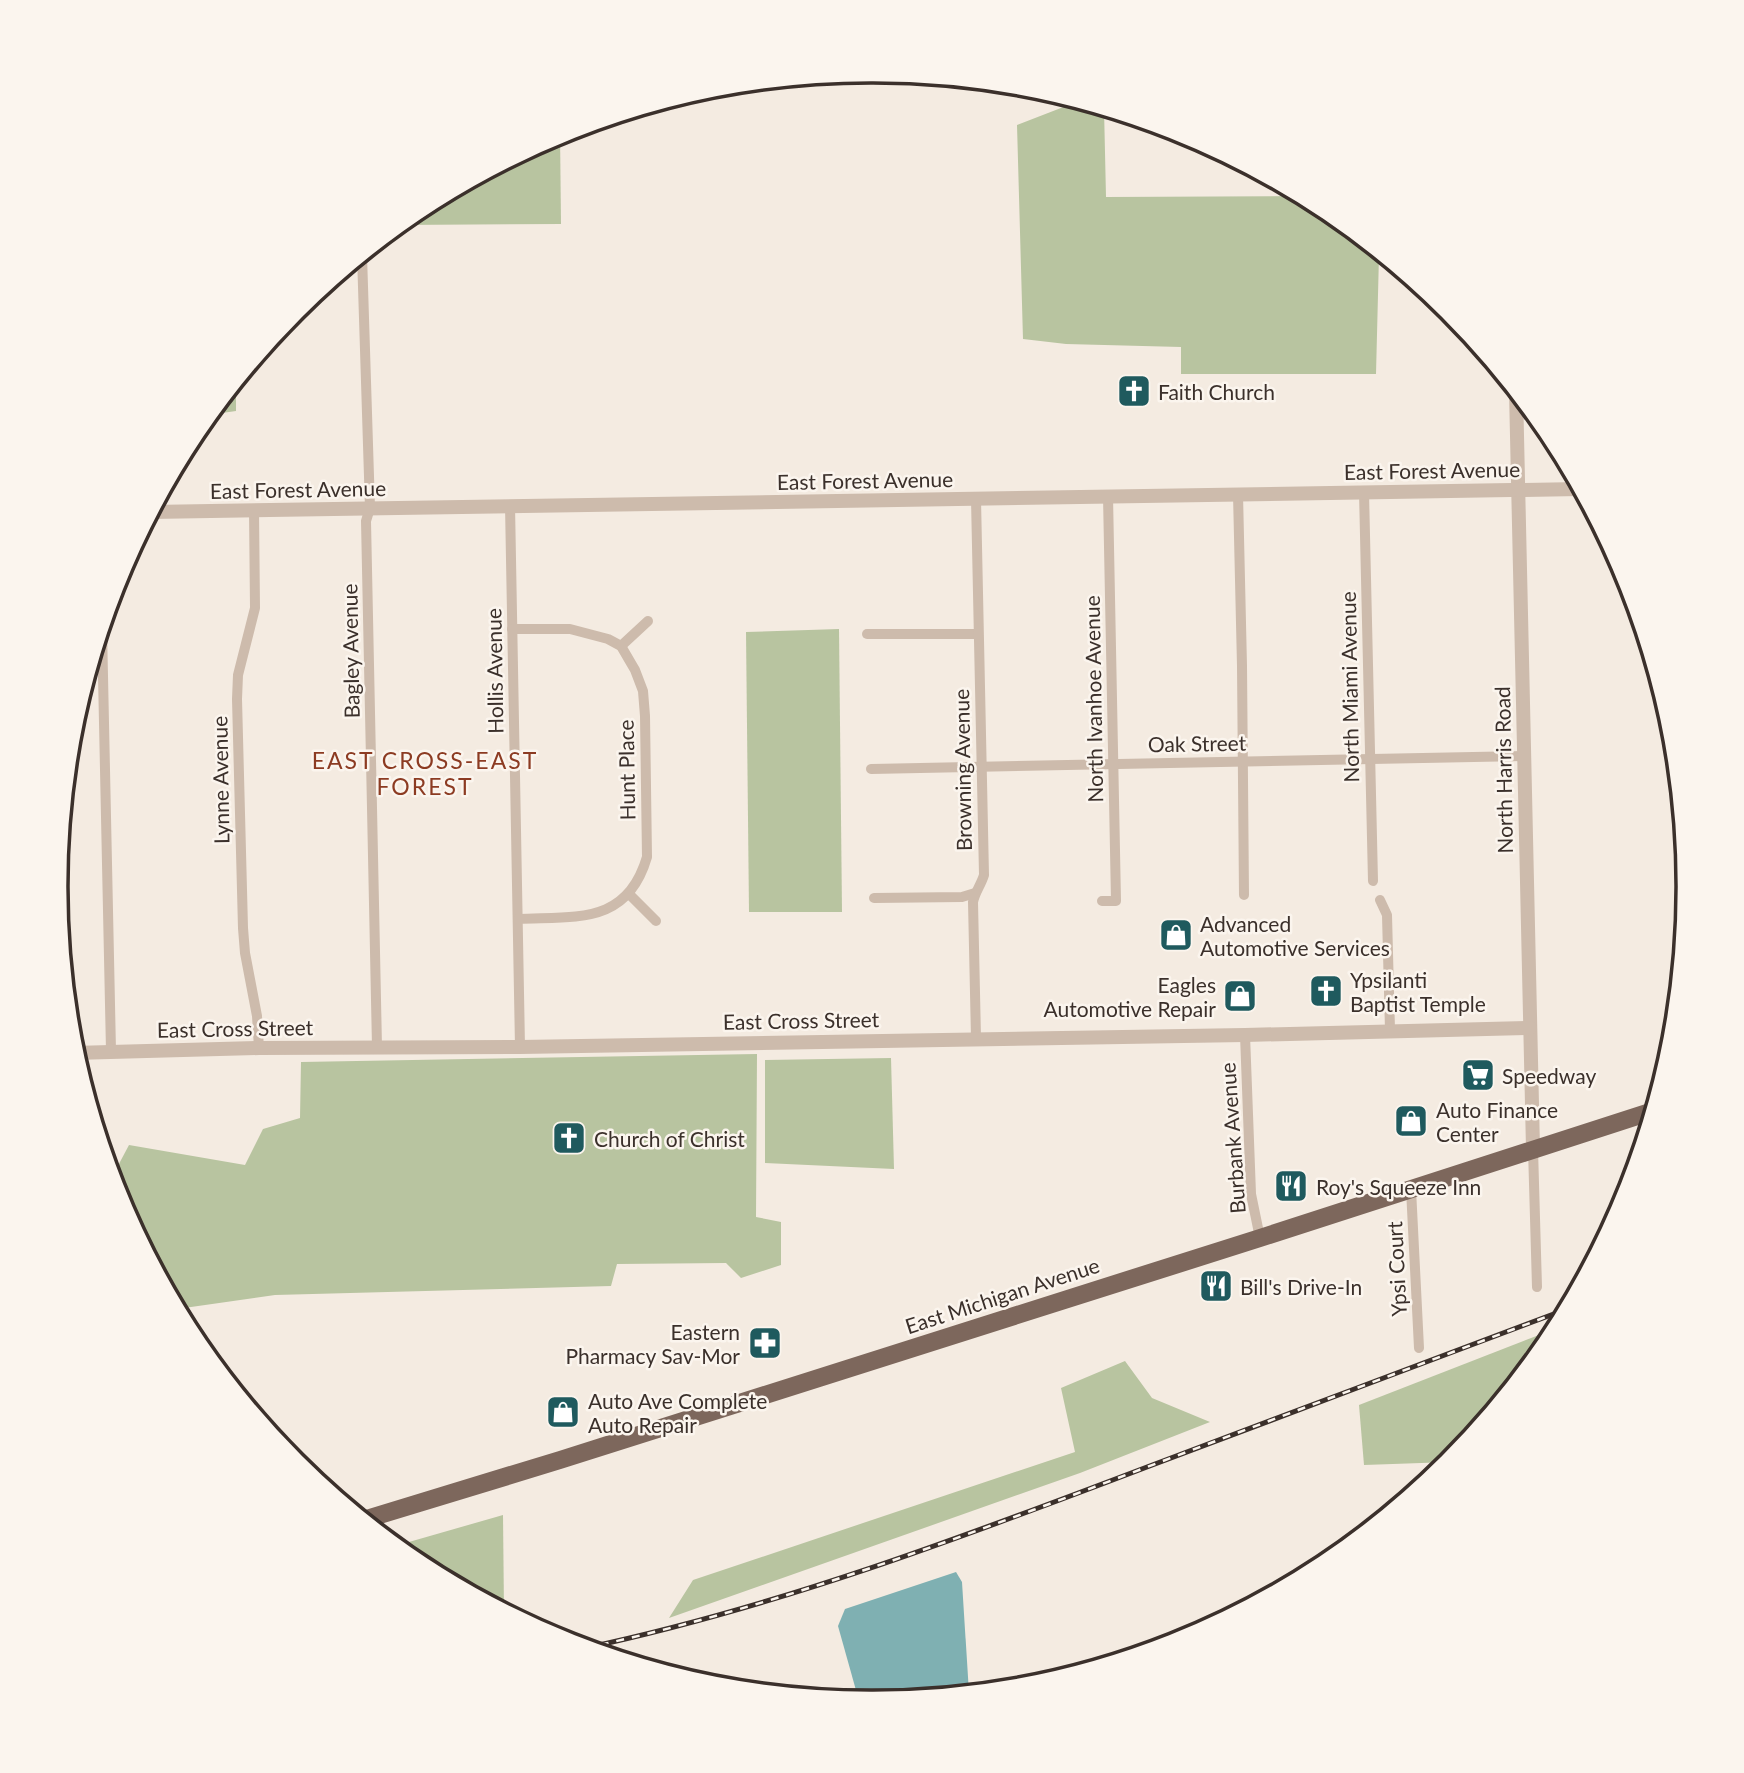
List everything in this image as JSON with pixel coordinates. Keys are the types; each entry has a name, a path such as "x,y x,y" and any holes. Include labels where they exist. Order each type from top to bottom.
{"main road":[{"name":"East Michigan Avenue","path":"374,1517 1642,1114"}],"street":[{"name":"Bagley Avenue","path":"362,266 370,508 366,521 377,1047"},
{"name":"North Harris Road","path":"1516,406 1533,1149"},
{"name":"East Forest Avenue","path":"161,512 1570,488"},
{"name":"North Miami Avenue","path":"1364,492 1373,881"},
{"path":"1238,494 1244,895"},
{"name":"North Ivanhoe Avenue","path":"1102,901 1120,901 1113,764 1108,496"},
{"name":"Browning Avenue","path":"976,499 984,874 973,902 976,1038"},
{"name":"Hollis Avenue","path":"510,505 520,1047"},
{"name":"Lynne Avenue","path":"254,511 255,608 238,675 237,699 243,928 257,1016 259,1048"},
{"path":"512,629 570,629 608,639 621,646 648,621"},
{"path":"867,634 978,634"},
{"name":"Hunt Place","path":"621,646 643,691 645,716 647,857 629,894"},
{"path":"103,656 111,1051"},
{"name":"Oak Street","path":"871,769 1524,756"},
{"path":"874,898 962,897 975,892"},
{"path":"519,919 589,915 605,911 629,894 656,921"},
{"path":"1380,900 1387,915 1390,1030"},
{"name":"East Cross Street","path":"86,1052 1245,1035 1530,1028"},
{"name":"Burbank Avenue","path":"1245,1035 1251,1194 1259,1238"},
{"path":"1533,1149 1537,1287"},
{"name":"Ypsi Court","path":"1411,1189 1419,1348"}],"green space":[{"path":"1065,106 1104,117 1106,197 1284,196 1319,218 1379,263 1376,374 1181,374 1181,347 1066,344 1023,339 1017,125"},
{"path":"560,146 561,224 416,225 470,190"},
{"path":"236,395 236,411 223,413"},
{"path":"839,629 842,912 749,912 746,632"},
{"path":"757,1054 756,1217 781,1222 781,1265 741,1278 726,1263 617,1264 611,1286 275,1295 188,1307 151,1242 118,1165 129,1145 245,1165 263,1129 300,1118 301,1062"},
{"path":"891,1058 894,1169 765,1163 765,1060"},
{"path":"1538,1335 1510,1376 1432,1463 1364,1465 1359,1405"},
{"path":"1125,1361 1152,1398 1210,1422 1080,1473 669,1618 693,1580 1075,1452 1061,1388"},
{"path":"503,1515 504,1600 470,1583 408,1542"}],"water":[{"path":"956,1572 962,1582 968,1684 925,1689 856,1690 838,1626 845,1609"}],"railway":[{"path":"603,1644 799,1591 939,1544 1551,1315"}],"place":[{"name":"Faith Church","path":"1134,391"},
{"name":"Advanced Automotive Services","path":"1176,935"},
{"name":"Ypsilanti Baptist Temple","path":"1326,991"},
{"name":"Eagles Automotive Repair","path":"1240,996"},
{"name":"Speedway","path":"1478,1075"},
{"name":"Auto Finance Center","path":"1411,1121"},
{"name":"Church of Christ","path":"569,1138"},
{"name":"Roy's Squeeze Inn","path":"1291,1186"},
{"name":"Bill's Drive-In","path":"1216,1286"},
{"name":"Eastern Pharmacy Sav-Mor","path":"765,1343"},
{"name":"Auto Ave Complete Auto Repair","path":"563,1412"}],"district":[{"name":"EAST CROSS-EAST FOREST","path":"425,773"}]}
